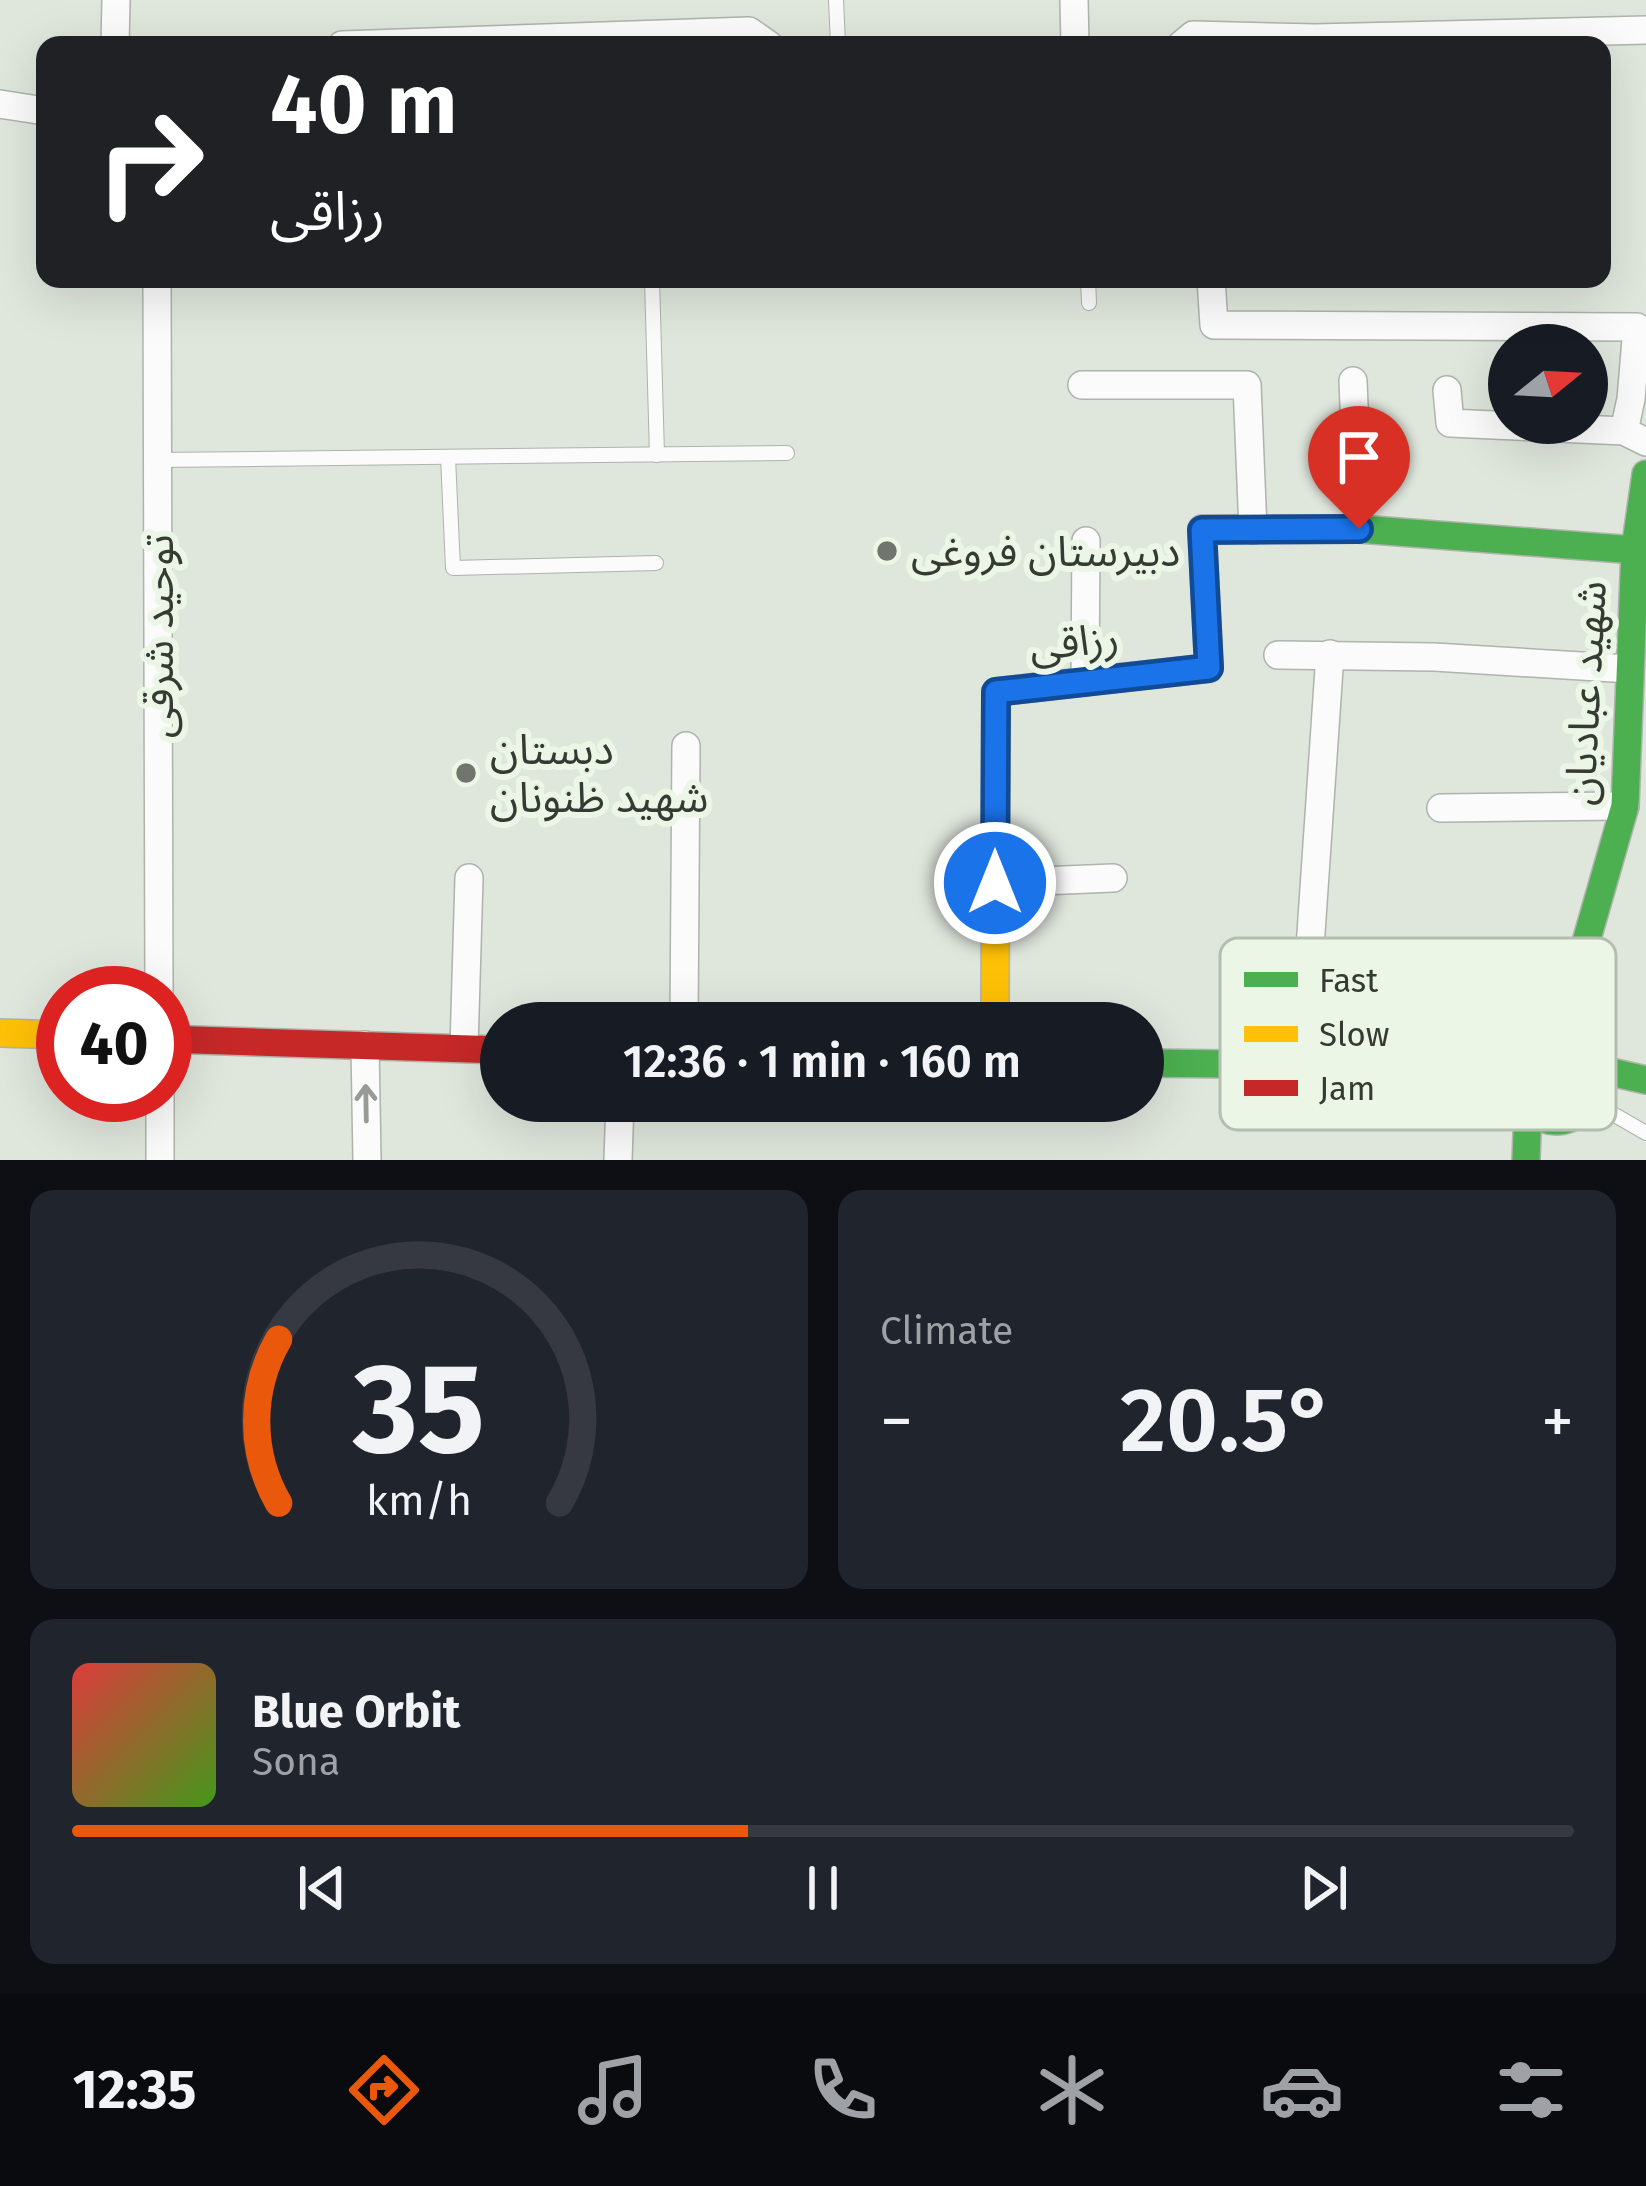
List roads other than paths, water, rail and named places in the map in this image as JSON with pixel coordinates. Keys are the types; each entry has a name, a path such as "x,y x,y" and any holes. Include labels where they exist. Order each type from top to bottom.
{"main road":[{"name":"شهید عبادیان","path":"1587,938 1625,806 1630,669 1646,473"},
{"path":"1253,530 1359,529 1641,551"},
{"name":"رزاقی","path":"995,1002 996,692 1209,668 1202,530 1253,530"},
{"path":"0,1033 36,1034"},
{"path":"192,1040 480,1048"},
{"path":"1164,1063 1220,1064"},
{"path":"1616,1073 1646,1080"},
{"path":"1616,1102 1646,1094"},
{"path":"1526,1160 1527,1130"},
{"path":"1539,1160 1567,1130"}],"street":[{"path":"115,36 116,0"},
{"path":"1074,0 1075,36"},
{"path":"1398,36 1646,30"},
{"path":"692,36 749,31 756,36"},
{"path":"0,104 36,110"},
{"name":"توحید شرقی","path":"157,288 159,966"},
{"path":"1212,288 1214,325 1636,327 1631,399 1635,437 1450,423 1447,391"},
{"path":"1353,381 1359,529"},
{"path":"1082,385 1247,385 1253,530"},
{"path":"1085,682 1086,542"},
{"path":"1311,938 1330,654"},
{"path":"1278,655 1630,669"},
{"path":"684,1002 686,746"},
{"path":"1441,808 1625,806"},
{"path":"464,1048 469,878"},
{"path":"995,883 1113,878"},
{"path":"365,1045 367,1160"},
{"path":"160,1122 160,1160"},
{"path":"618,1160 619,1122"}],"lane":[{"path":"836,0 838,36"},
{"path":"652,288 656,455"},
{"path":"1088,288 1089,303"},
{"path":"157,460 787,453"},
{"path":"448,457 453,568 656,563"},
{"path":"1616,1121 1646,1132"}],"place":[{"name":"دبیرستان فروغی","path":"887,551"},
{"name":"دبستان شهید ظنونان","path":"466,773"}]}
